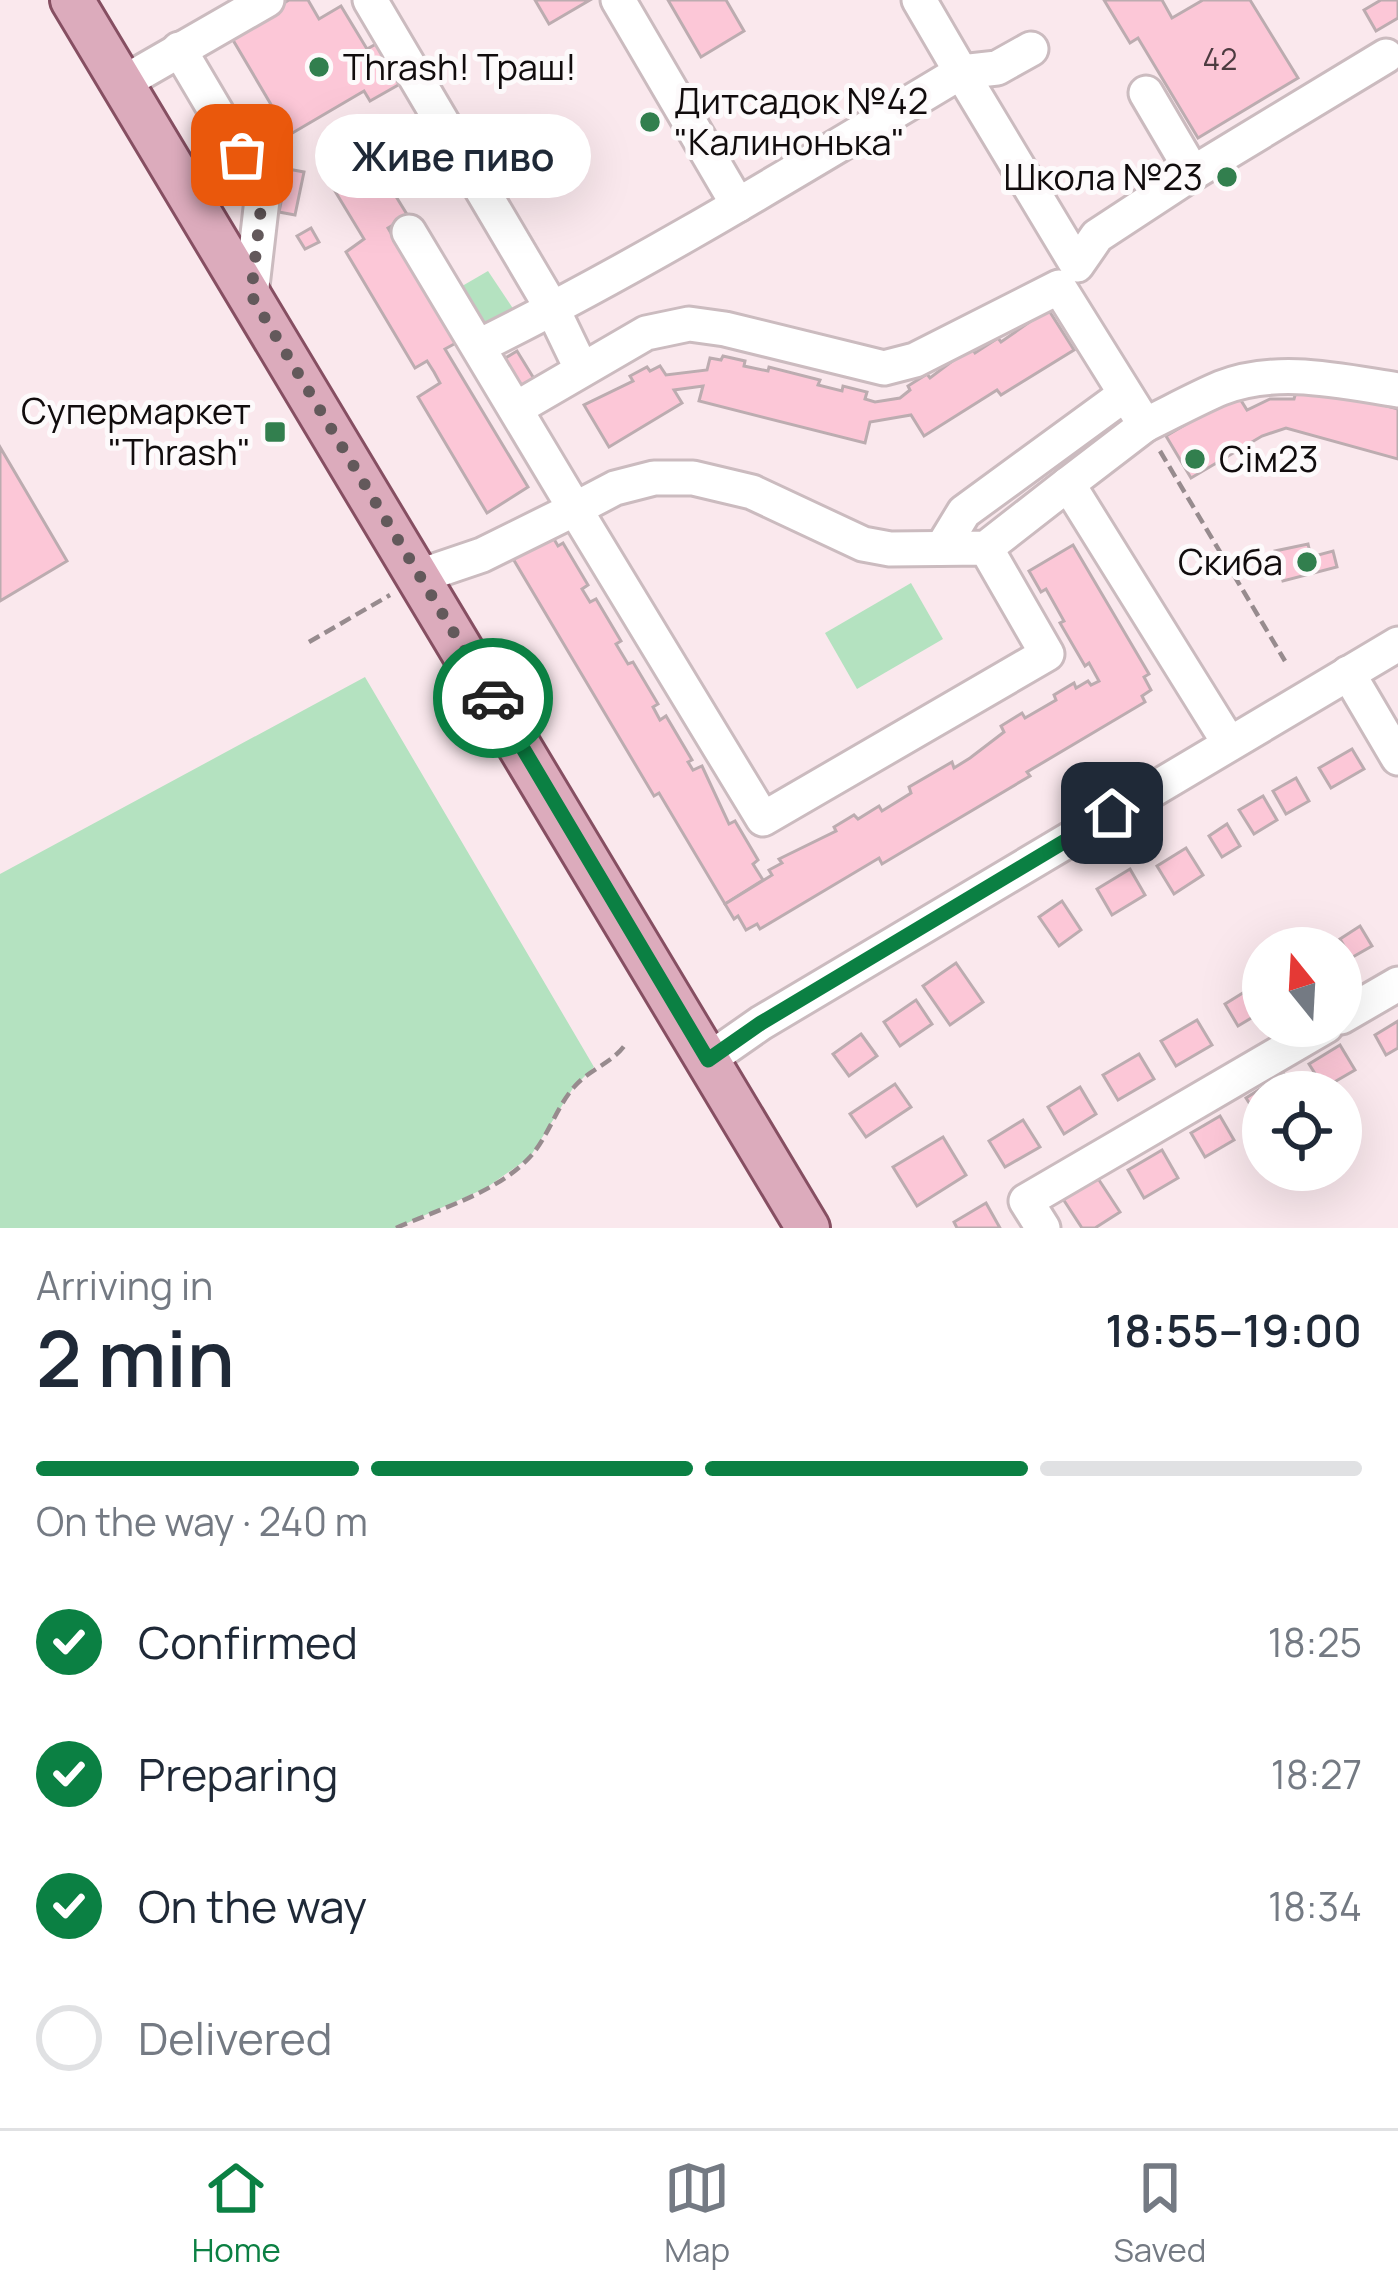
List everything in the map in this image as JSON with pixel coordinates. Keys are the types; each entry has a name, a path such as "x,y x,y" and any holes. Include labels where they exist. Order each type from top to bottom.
{"main road":[{"path":"72,0 808,1228"}],"street":[{"path":"370,0 553,310 581,368"},
{"path":"618,0 738,205"},
{"path":"919,0 1077,265 1097,236 1386,56"},
{"path":"121,84 260,2"},
{"path":"479,346 553,310 961,73 997,68 1031,49"},
{"path":"179,50 263,190 251,295"},
{"path":"1146,93 1193,172"},
{"path":"409,232 764,818 1046,654 986,548"},
{"path":"517,408 646,333 688,324 724,329 884,368 915,360 1059,287 1145,425"},
{"path":"420,576 482,555 615,488 654,478 693,478 752,492 863,544 890,549 986,548 1145,425 1225,387 1272,377 1314,377 1398,390"},
{"path":"942,548 964,512 1124,395"},
{"path":"1068,484 1229,742"},
{"path":"708,1060 761,1023 1398,644"},
{"path":"1348,674 1398,758"},
{"path":"1362,1005 1398,984"},
{"path":"1034,1214 1293,1047"}],"path":[{"path":"1145,425 1285,661"},
{"path":"309,642 420,576"},
{"path":"396,1228 486,1188 530,1157 573,1088 625,1045"}],"green space":[{"path":"488,271 514,310 482,329 457,289"},
{"path":"911,583 943,639 857,689 825,633"},
{"path":"365,677 594,1067 573,1088 530,1157 486,1188 396,1228 0,1228 0,874"}],"building":[{"name":"Thrash! Траш!","path":"289,0 308,0 319,19 341,6 367,49 376,44 400,84 370,101 364,91 289,135 230,35"},
{"path":"535,0 590,0 549,24"},
{"path":"668,0 726,0 744,31 701,57"},
{"path":"1104,0 1162,0 1172,18 1203,0 1250,0 1298,78 1198,138 1138,38 1130,43"},
{"path":"1381,0 1398,0 1398,18 1376,31 1364,10"},
{"path":"360,138 408,216 388,228 456,343 445,349 528,487 487,513 418,397 440,383 427,361 415,368 346,252 364,239 318,163"},
{"path":"288,169 304,172 295,215 279,212"},
{"path":"311,228 319,242 305,249 297,236"},
{"path":"1048,309 1074,350 924,436 911,415 870,422 865,443 699,401 703,386 674,390 682,403 609,447 584,405 633,381 630,376 647,367 650,371 660,366 666,375 707,370 710,358 721,360 723,356 745,361 744,366 820,380 818,385 842,391 843,386 867,392 865,399 875,402 900,398 910,390 908,386 927,374 930,378 971,347 975,353 998,338 1001,342"},
{"path":"517,351 541,390 525,400 502,360"},
{"path":"1299,382 1398,409 1398,459 1286,428 1262,436 1191,478 1166,436 1237,394 1247,410 1270,399 1294,399"},
{"path":"0,447 67,561 0,601"},
{"path":"551,534 558,546 563,543 588,585 582,589 590,602 596,599 621,641 616,644 628,664 633,662 658,704 653,707 660,720 666,716 693,770 702,766 729,824 735,821 758,860 753,864 763,880 725,904 659,793 654,796 512,557"},
{"name":"Скиба","path":"1308,544 1311,557 1333,551 1337,567 1283,581 1275,551"},
{"path":"1073,545 1149,674 1144,677 1151,690 1142,696 1145,702 882,864 879,858 760,929 757,924 746,930 725,904 772,875 769,870 782,863 779,859 836,831 834,827 854,815 858,819 879,806 882,811 911,793 909,787 952,762 954,768 970,758 1004,732 1001,726 1056,700 1054,695 1074,683 1076,688 1099,681 1060,623 1064,621 1046,589 1041,592 1029,571"},
{"path":"1352,749 1364,769 1331,788 1319,768"},
{"path":"1296,778 1309,801 1286,814 1273,791"},
{"path":"1263,796 1277,820 1254,834 1239,810"},
{"path":"1227,824 1240,846 1222,857 1209,836"},
{"path":"1186,848 1203,875 1174,894 1157,866"},
{"path":"1130,869 1145,895 1112,915 1097,889"},
{"path":"1062,901 1081,930 1059,946 1039,917"},
{"path":"1362,929 1372,946 1362,952"},
{"path":"956,963 983,1002 950,1025 923,986"},
{"path":"1242,993 1242,1024 1238,1026 1225,1004"},
{"path":"916,1000 932,1024 900,1046 884,1022"},
{"path":"1197,1020 1212,1045 1176,1066 1161,1041"},
{"path":"1398,1021 1398,1048 1386,1055 1375,1035"},
{"path":"861,1034 877,1056 849,1076 833,1054"},
{"path":"1341,1047 1355,1070 1313,1071 1309,1064"},
{"path":"1139,1054 1154,1079 1118,1100 1103,1075"},
{"path":"895,1084 911,1107 866,1137 850,1114"},
{"path":"1080,1087 1096,1114 1064,1134 1048,1107"},
{"path":"1220,1116 1234,1140 1205,1157 1191,1133"},
{"path":"1023,1120 1040,1147 1005,1167 989,1141"},
{"path":"943,1137 966,1175 917,1206 893,1167"},
{"path":"1162,1150 1178,1178 1144,1198 1128,1170"},
{"path":"1097,1177 1120,1212 1095,1228 1082,1228 1063,1199"},
{"path":"986,1203 1000,1228 957,1228 954,1222"}],"way so far":[{"path":"242,155 263,190 251,295 493,698"}],"place":[{"name":"Thrash! Траш!","path":"319,67"},
{"name":"Дитсадок №42 \"Калинонька\"","path":"650,122"},
{"name":"Живе пиво","path":"242,155"},
{"name":"Школа №23","path":"1227,177"},
{"name":"Супермаркет \"Thrash\"","path":"275,432"},
{"name":"Сім23","path":"1195,459"},
{"name":"Скиба","path":"1307,562"}],"route":[{"path":"493,698 708,1060 761,1023 1112,813"}]}
